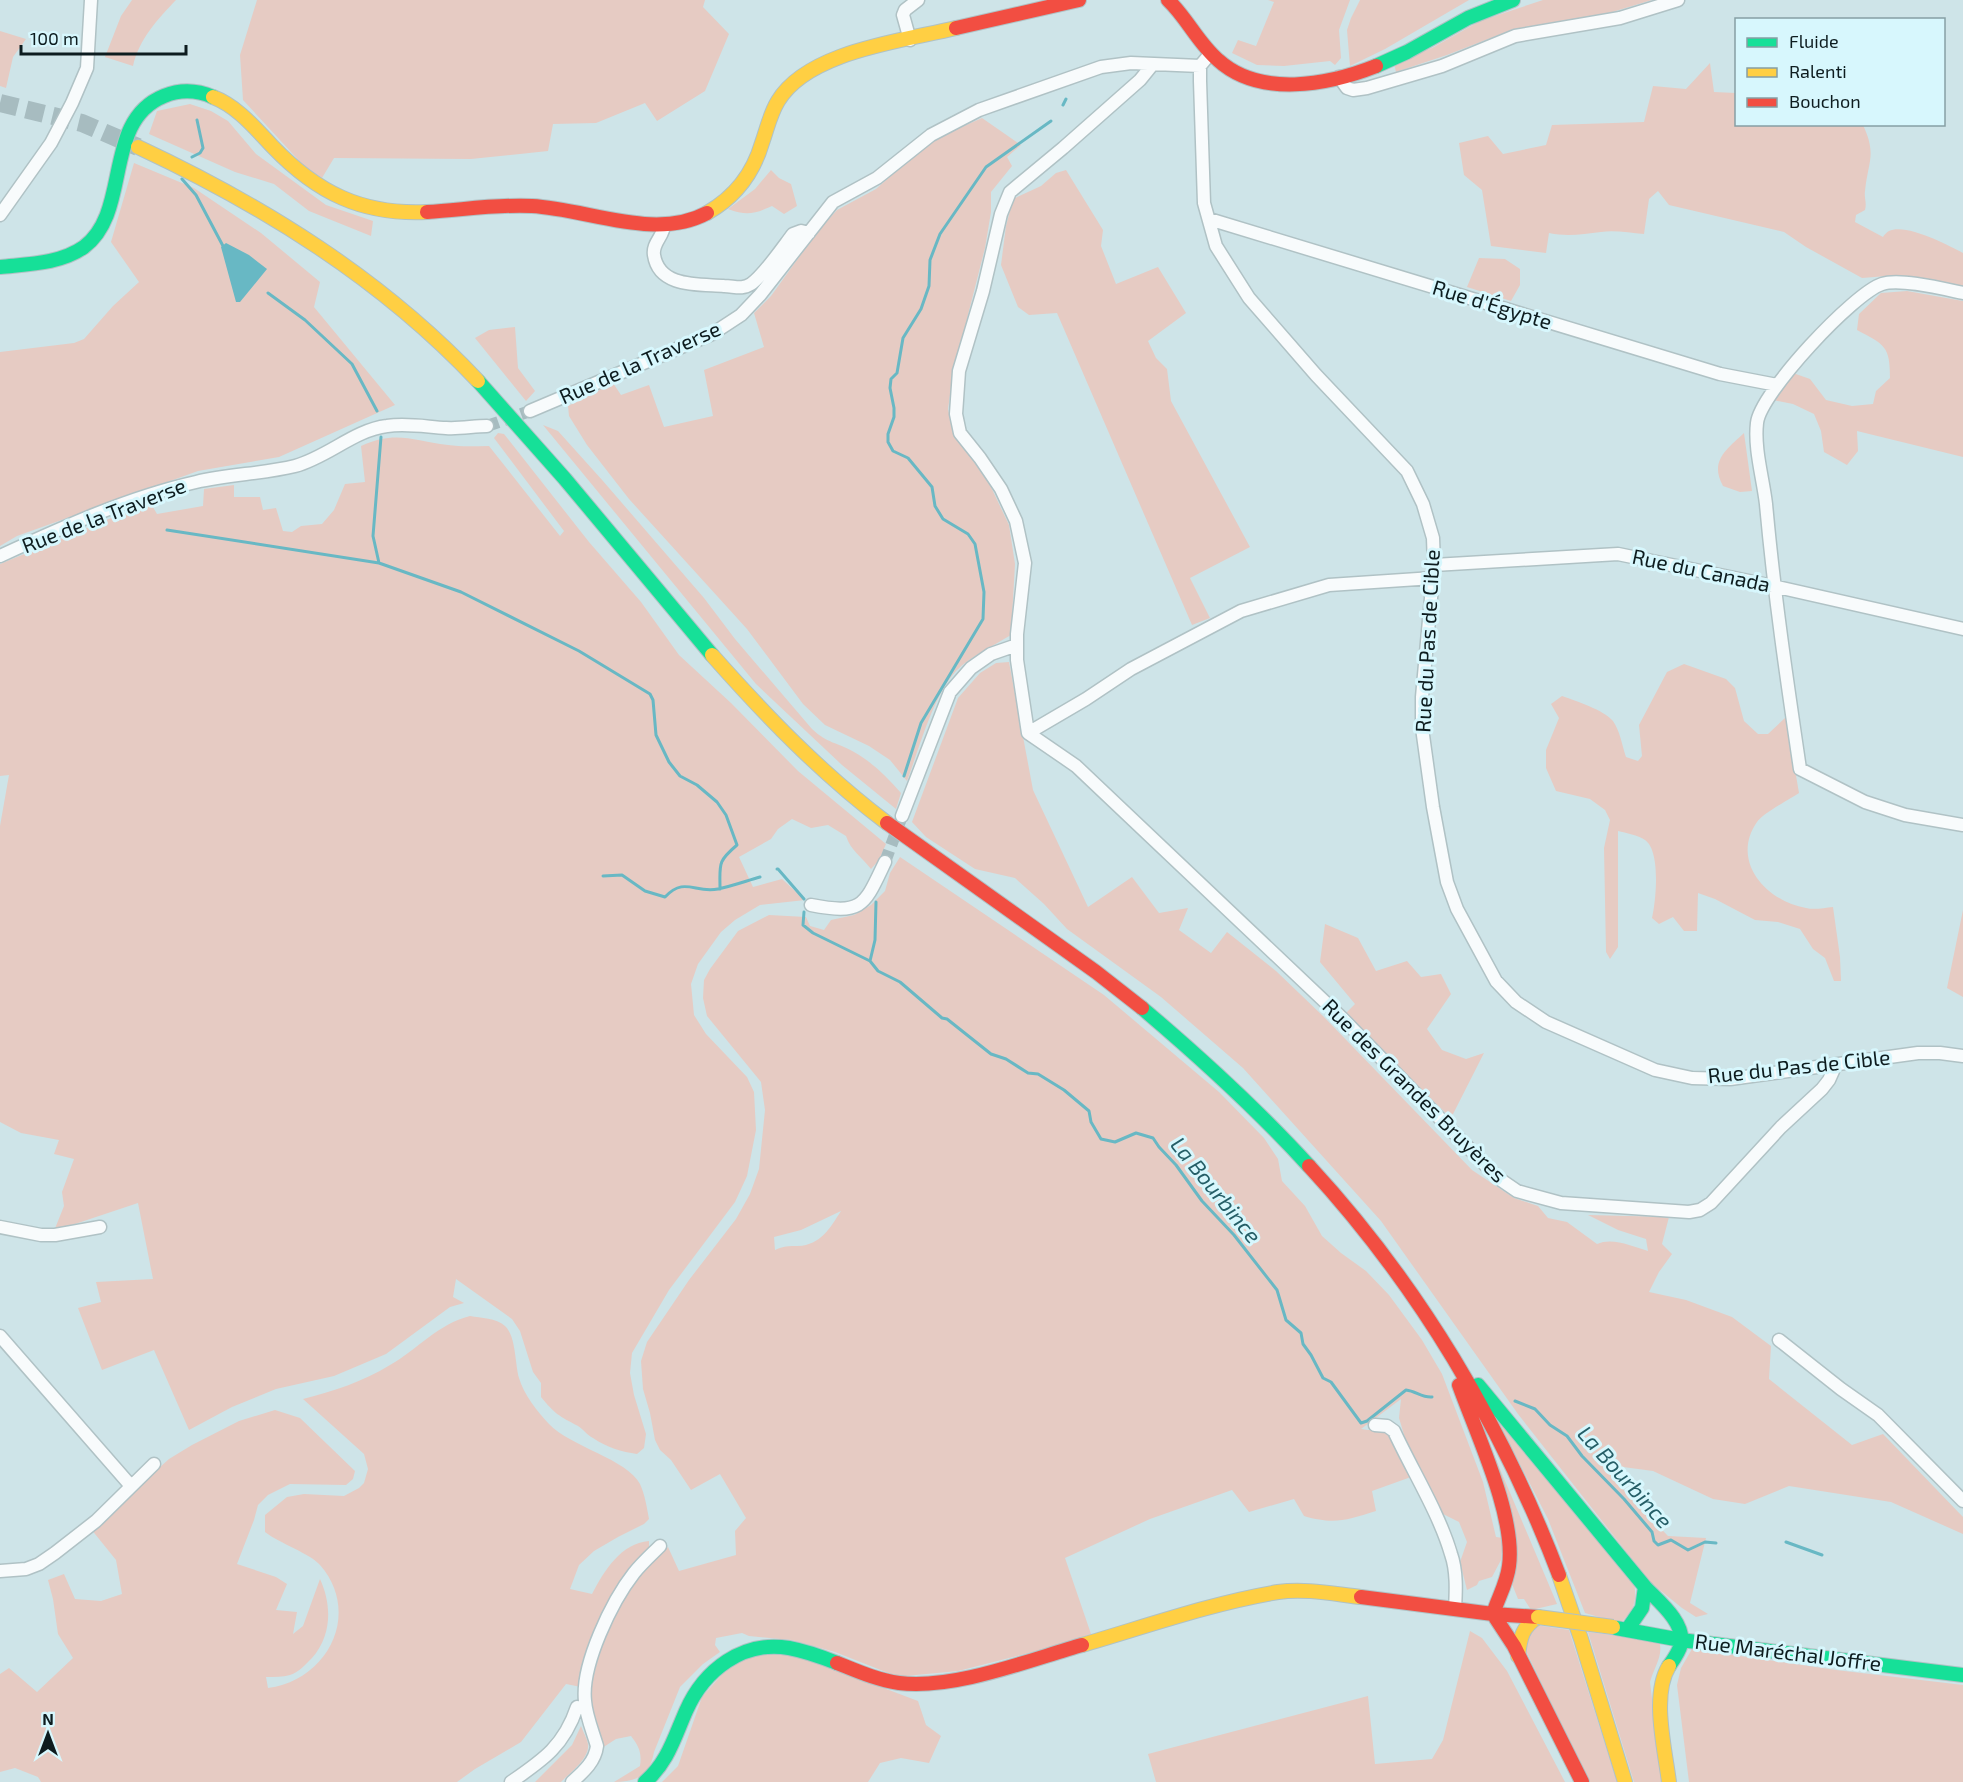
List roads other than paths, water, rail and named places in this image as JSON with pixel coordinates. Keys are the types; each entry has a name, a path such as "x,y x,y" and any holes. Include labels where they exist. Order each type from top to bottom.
{"main road":[{"path":"0,267 50,260 86,246 99,231 106,215 130,130 140,113 156,99 172,93 197,91 225,101 250,121 297,170 327,192 358,205 426,214 517,205 565,209 664,225 682,222 713,210 743,183 756,163 775,104 787,88 806,74 844,56 867,49 1079,0"},
{"path":"1168,0 1190,22 1208,51 1227,67 1259,81 1296,84 1339,78 1367,69 1406,52 1443,30 1489,8 1513,0"},
{"path":"138,147 219,186 273,218 377,289 425,330 539,448 706,649 755,705 801,752 860,802 929,854 1085,964 1137,1004 1233,1086 1279,1131 1375,1242 1421,1305 1445,1343 1508,1459 1549,1550 1581,1639 1625,1782"},
{"path":"1445,1343 1678,1627 1681,1640 1662,1681 1669,1782"},
{"path":"1445,1343 1504,1518 1510,1558 1493,1614 1518,1656 1582,1782"},
{"path":"1620,1628 1642,1608 1644,1587"},
{"name":"Rue Maréchal Joffre","path":"645,1782 664,1763 674,1745 691,1700 702,1682 729,1659 745,1650 768,1645 782,1646 819,1656 888,1681 925,1684 978,1675 1218,1606 1280,1592 1318,1592 1493,1614 1538,1617 1620,1628 1681,1640 1963,1675"},
{"path":"1518,1656 1520,1636 1526,1624 1538,1617"}],"street":[{"path":"0,215 51,143 87,68 91,0"},
{"path":"910,40 903,15 905,10 918,0"},
{"path":"1339,78 1347,88 1353,90 1367,88 1442,66 1515,36 1620,18 1678,0"},
{"path":"1200,66 1208,51"},
{"name":"Rue de la Traverse","path":"530,411 712,334 741,315 760,295 833,202 877,178 931,135 979,110 1118,63 1200,66"},
{"path":"1153,64 1146,74 1115,103 1010,192 1001,214 983,291 959,371 956,414 960,433 1001,489 1016,521 1025,563 1017,660 1028,733 1131,669 1241,611 1329,585 1433,578"},
{"name":"Rue du Pas de Cible","path":"1200,66 1204,203 1216,246 1249,298 1316,375 1407,471 1423,504 1432,538 1434,565 1422,697 1422,728 1433,807 1447,882 1469,934 1496,981 1516,1002 1546,1022 1655,1070 1692,1078 1730,1079 1918,1053 1963,1056"},
{"name":"Rue d'Égypte","path":"1209,219 1720,374 1777,385"},
{"path":"664,225 654,245 654,255 660,269 666,276 696,286 744,288 754,282 793,234 801,231 809,233"},
{"path":"1963,293 1923,284 1884,283 1865,292 1783,376 1761,408 1757,422 1773,586 1800,770 1865,802 1905,815 1963,825"},
{"name":"Rue de la Traverse","path":"0,556 149,495 196,482 297,465 332,450 366,431 386,426 410,425 449,428 488,426"},
{"name":"Rue du Canada","path":"1434,565 1618,554 1963,629"},
{"path":"902,816 950,692 971,668 991,654 1017,645"},
{"name":"Rue des Grandes Bruyères","path":"1028,733 1076,766 1342,1018 1498,1178 1517,1191 1561,1203 1689,1212 1700,1210 1711,1203 1781,1127 1822,1089 1829,1080 1833,1065"},
{"path":"811,905 838,910 860,904 867,898 885,862"},
{"path":"0,1227 41,1235 55,1235 100,1227"},
{"path":"0,1336 131,1486"},
{"path":"1779,1340 1878,1415 1963,1501"},
{"path":"1376,1425 1387,1426 1394,1431 1438,1521 1451,1554 1455,1573 1455,1609"},
{"path":"0,1571 18,1571 39,1564 96,1521 154,1464"},
{"path":"572,1782 590,1765 597,1751 585,1700 589,1667 597,1642 621,1592 634,1573 660,1546"},
{"path":"511,1782 553,1751 565,1735 577,1707"}],"water":[{"path":"226,243 249,255 267,269 240,302 236,302 221,247"}],"waterway":[{"path":"1063,105 1066,99"},
{"path":"192,157 200,153 203,148 197,120"},
{"path":"904,776 921,723 983,619 984,592 975,544 968,534 943,519 935,506 932,487 908,458 893,451 888,442 888,434 894,417 891,379 897,373 903,338 921,309 929,286 930,260 940,234 986,167 1051,121"},
{"path":"182,179 196,195 223,246"},
{"path":"268,293 305,320 352,364 377,411"},
{"path":"379,563 373,536 381,437"},
{"path":"167,530 379,563 461,592 579,651 650,694 653,700 656,735 669,762 680,776 697,785 717,802 726,815 737,845 721,864 720,889"},
{"path":"777,869 804,899"},
{"path":"603,876 622,875 645,891 665,897 678,888 718,889 760,877"},
{"path":"870,961 875,940 876,902"},
{"name":"La Bourbince","path":"804,912 803,925 813,933 870,961 878,971 900,982 942,1018 947,1019 991,1054 1006,1059 1028,1073 1038,1074 1064,1090 1089,1111 1091,1122 1101,1139 1115,1142 1136,1133 1153,1138 1202,1201 1234,1235 1277,1290 1286,1320 1301,1333 1303,1344 1323,1378 1331,1382 1361,1423 1367,1421 1406,1390 1432,1397"},
{"name":"La Bourbince","path":"1515,1401 1535,1409 1550,1425 1567,1436 1582,1456 1652,1532 1654,1541 1658,1545 1671,1540 1688,1550 1705,1542 1716,1543"},
{"name":"La Bourbince","path":"1786,1542 1822,1555"}],"tunnel":[{"path":"0,103 82,123 138,147"},
{"path":"487,426 530,411"},
{"path":"885,862 902,816"}]}
